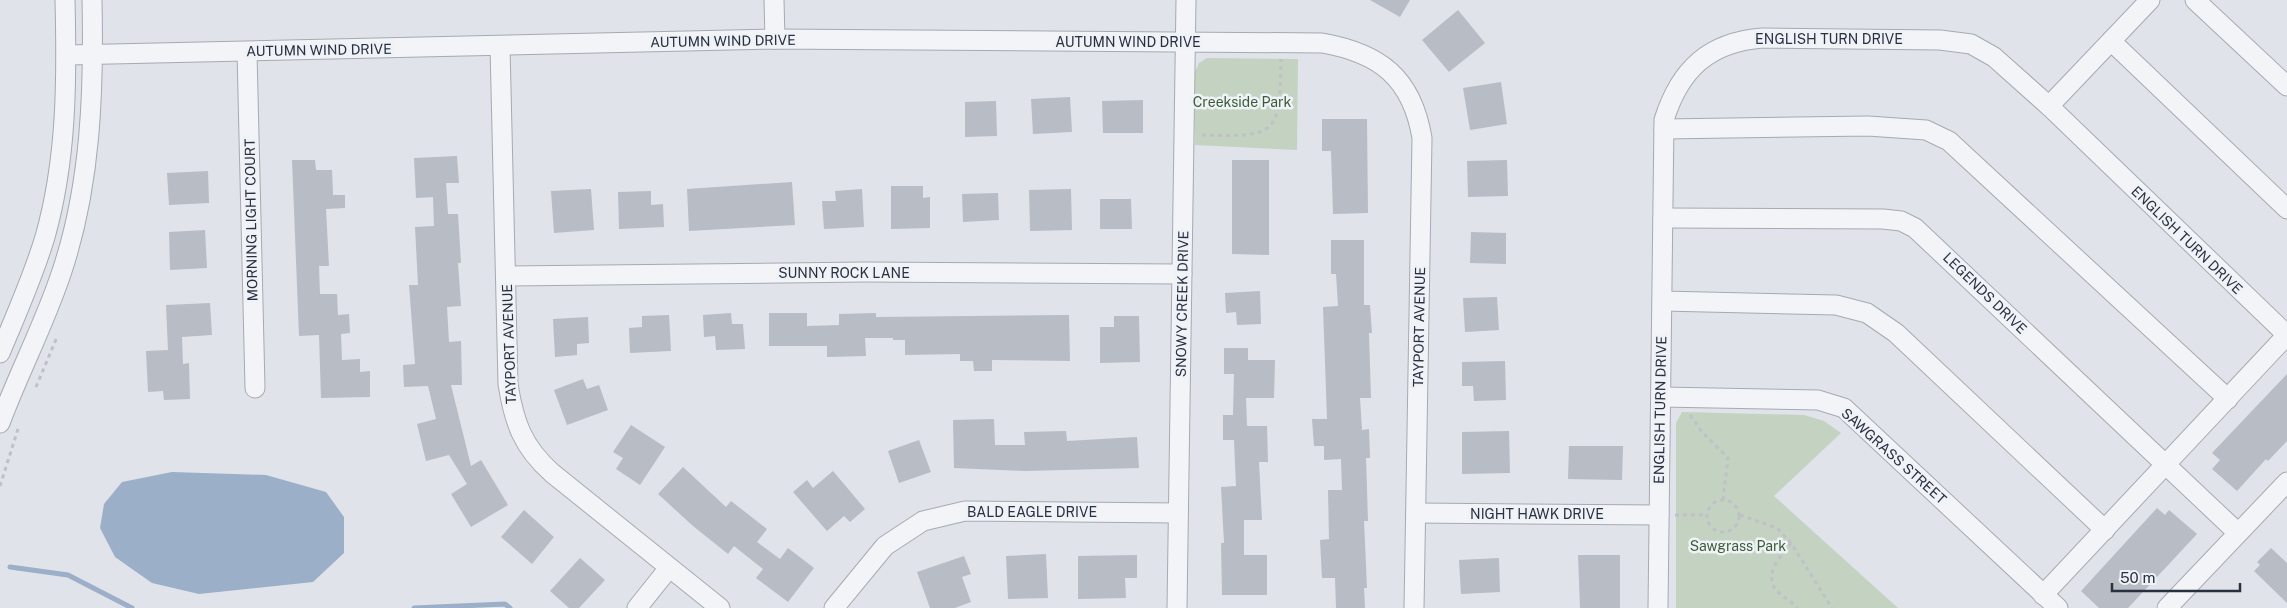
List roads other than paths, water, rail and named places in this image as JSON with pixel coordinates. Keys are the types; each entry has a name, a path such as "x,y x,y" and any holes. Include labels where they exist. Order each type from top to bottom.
{"street":[{"path":"0,354 36,263 52,209 63,145 67,55 65,0"},
{"path":"0,423 46,314 67,254 78,212 88,148 93,55 92,0"},
{"path":"774,0 775,39"},
{"name":"SNOWY CREEK DRIVE","path":"1177,608 1186,0"},
{"path":"2049,106 2150,0"},
{"path":"2195,0 2287,86"},
{"name":"ENGLISH TURN DRIVE","path":"1658,608 1664,120 1674,92 1695,63 1728,44 1763,38 1961,41 1994,57 2049,106 2287,335"},
{"name":"AUTUMN WIND DRIVE","path":"67,55 775,39 1322,43 1342,47 1377,61"},
{"path":"2111,41 2287,209"},
{"name":"TAYPORT AVENUE","path":"500,46 507,276 508,384 512,411 520,433 534,456 720,608"},
{"name":"MORNING LIGHT COURT","path":"247,52 255,388"},
{"name":"TAYPORT AVENUE","path":"1377,61 1392,73 1406,90 1420,123 1422,138 1414,608"},
{"path":"1664,129 1868,126 1926,130 1934,133 1949,141 1981,168 2228,399"},
{"name":"LEGENDS DRIVE","path":"1663,218 1883,219 1901,221 1915,228 2238,533"},
{"name":"SUNNY ROCK LANE","path":"507,276 855,272 1182,274"},
{"path":"1662,301 1836,305 1867,313 1896,333 2105,530"},
{"path":"2043,594 2287,335"},
{"name":"SAWGRASS STREET","path":"1661,397 1818,400 1844,408 2058,608"},
{"path":"2167,608 2287,482"},
{"name":"BALD EAGLE DRIVE","path":"834,608 885,546 923,521 964,511 1178,513"},
{"name":"NIGHT HAWK DRIVE","path":"1416,514 1659,515"},
{"path":"637,608 669,568"}],"water":[{"path":"172,472 266,475 326,492 344,517 344,553 313,582 199,594 152,583 115,557 100,528 104,504 122,482"}],"waterway":[{"path":"10,567 68,575 132,608"},
{"path":"414,608 505,604 510,608"}],"park label":[{"name":"Creekside Park","path":"1242,102"},
{"name":"Sawgrass Park","path":"1738,546"}]}
